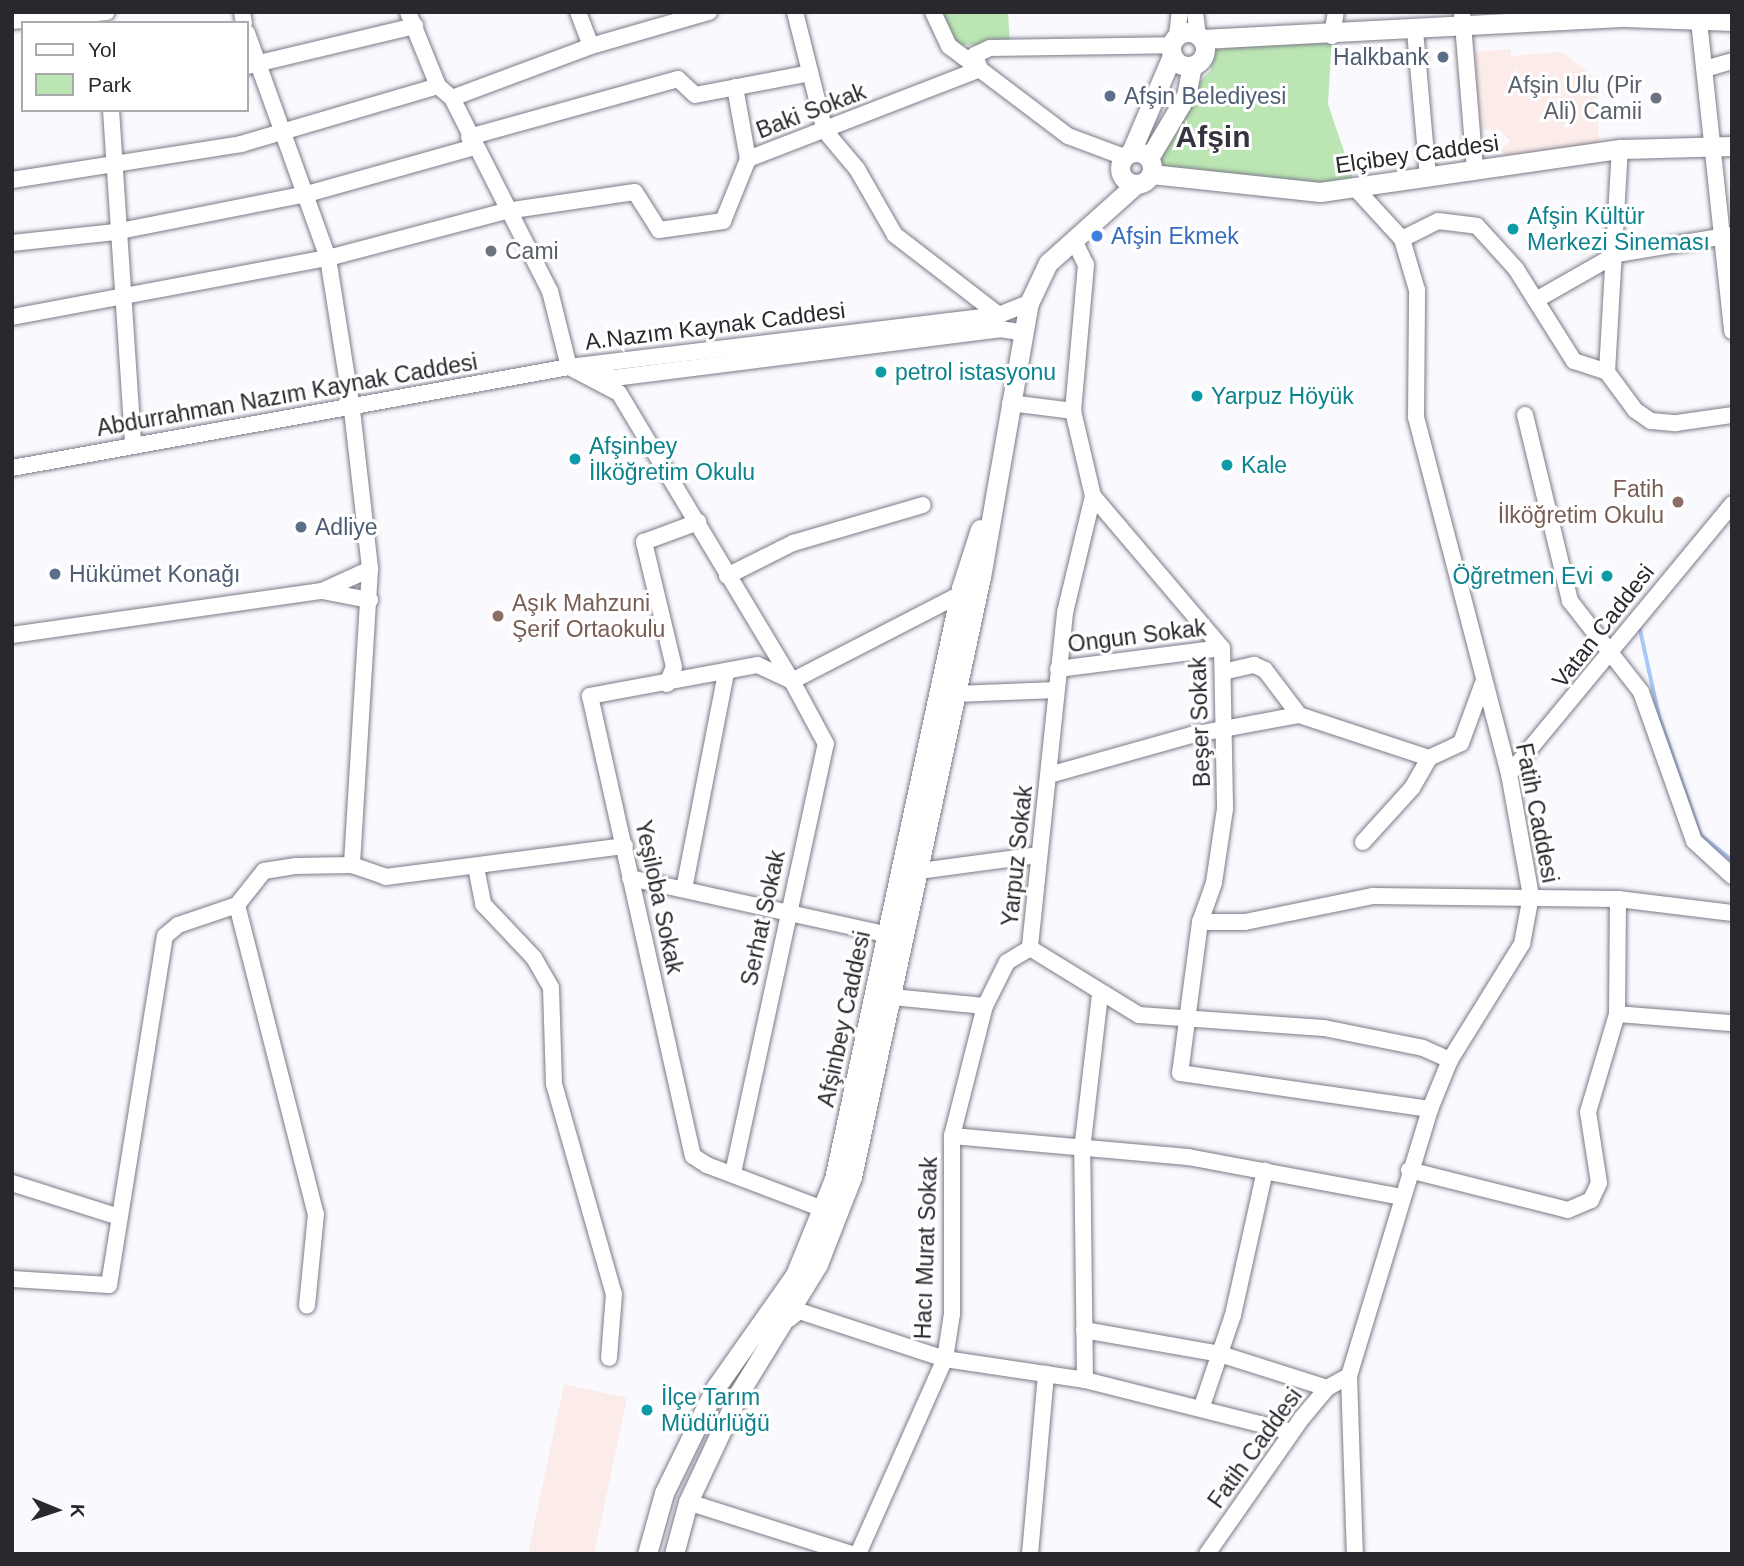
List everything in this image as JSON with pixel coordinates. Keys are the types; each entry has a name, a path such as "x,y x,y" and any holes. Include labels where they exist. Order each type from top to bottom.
{"main road":[{"path":"1173,45 1200,37 1332,36 1415,31 1462,21 1625,15 1716,19"},
{"path":"1135,166 1186,96 1192,66 1204,55 1200,37"},
{"path":"1173,45 1192,66"},
{"path":"1135,166 1173,45"},
{"name":"Elçibey Caddesi","path":"1135,166 1320,192 1357,190 1620,149 1722,147"},
{"name":"Afşinbey Caddesi","path":"648,1554 664,1493 716,1387 795,1275 832,1212 896,937 969,590 1002,461 1029,303 1048,263 1075,242 1135,166"},
{"name":"Afşinbey Caddesi","path":"674,1554 688,1503 739,1393 789,1320 832,1212 892,997 896,937 919,871 956,694 969,590"}],"street":[{"path":"578,12 591,46"},
{"path":"452,98 591,46 709,12"},
{"path":"794,12 825,131 857,169 895,235 999,316"},
{"path":"933,12 949,46 1068,136 1135,166"},
{"path":"980,69 975,55 990,48 1173,45 1180,12"},
{"path":"1195,12 1200,37"},
{"path":"1332,36 1336,12"},
{"path":"12,21 98,17"},
{"path":"251,65 412,19 438,86 452,98 506,211 550,291 569,367"},
{"path":"1716,19 1708,68 1722,147 1732,331"},
{"path":"1462,21 1475,171"},
{"path":"1415,31 1427,177"},
{"path":"248,41 251,65 307,194 328,258 352,410 370,569 352,865"},
{"path":"1708,68 1732,61"},
{"name":"Baki Sokak","path":"506,211 635,192 659,230 723,221 748,159 980,69"},
{"path":"12,243 115,232 307,194 678,79 695,94 810,73"},
{"path":"12,180 283,134 438,86"},
{"path":"735,87 748,159"},
{"path":"111,112 110,164 115,232 124,294 133,445"},
{"path":"1607,372 1617,254 1620,149"},
{"name":"Fatih Caddesi","path":"1207,1554 1292,1432 1327,1388 1349,1376 1369,1326 1401,1197 1430,1109 1450,1060 1521,944 1531,896 1509,774 1483,683 1416,417 1421,318 1402,239 1357,190"},
{"path":"12,317 328,258 506,211"},
{"path":"1402,239 1438,222 1477,226 1536,300 1574,361 1607,372 1635,411 1651,421 1703,423 1732,415"},
{"path":"1536,300 1617,254 1725,237"},
{"name":"Beşer Sokak","path":"1075,242 1086,265 1073,411 1093,496 1222,648 1226,809 1214,883 1200,922 1185,1016 1180,1073 1430,1109"},
{"name":"A.Nazım Kaynak Caddesi","path":"569,367 999,316 1029,303"},
{"name":"A.Nazım Kaynak Caddesi","path":"569,367 614,378 1000,329 1024,333"},
{"name":"Abdurrahman Nazım Kaynak Caddesi","path":"12,468 133,445 352,410 569,367"},
{"name":"Serhat Sokak","path":"569,367 619,393 698,522 761,639 792,681 826,744 733,1173"},
{"path":"1010,403 1073,411"},
{"path":"1525,415 1570,601 1641,692 1694,841 1732,876"},
{"name":"Yarpuz Sokak","path":"1093,496 1074,561 1056,690 1030,948 1100,995 1139,1015 1185,1016 1324,1028 1423,1048 1450,1060"},
{"name":"Vatan Caddesi","path":"1509,774 1732,504"},
{"path":"727,576 793,543 923,505"},
{"path":"667,684 674,667 643,542 698,522"},
{"path":"12,635 322,591 370,569"},
{"path":"761,639 757,666 792,681 969,590"},
{"path":"322,591 370,600"},
{"name":"Ongun Sokak","path":"1059,669 1222,648"},
{"path":"1223,672 1254,665 1265,670 1299,715"},
{"name":"Yeşiloba Sokak","path":"757,666 590,696 693,1156 832,1212"},
{"path":"684,889 726,672"},
{"path":"1363,842 1412,788 1429,758 1461,743 1483,683"},
{"path":"956,694 1056,690"},
{"path":"1049,775 1224,730 1299,715 1429,758"},
{"path":"12,1279 109,1285 166,936 178,925 237,905 264,871 352,865 386,877 625,846"},
{"path":"919,871 1039,855"},
{"path":"476,867 483,904 534,958 551,988 554,1084 614,1294 609,1358"},
{"path":"630,878 896,937"},
{"path":"1200,922 1245,922 1373,897 1531,896 1618,899 1732,913"},
{"path":"1409,1170 1581,1209 1599,1183 1588,1112 1616,1014 1618,899"},
{"path":"237,905 316,1214 307,1306"},
{"name":"Hacı Murat Sokak","path":"858,1554 945,1359 952,1314 952,1136 985,1006 1006,962 1030,948"},
{"path":"1085,1380 1082,1150 1100,995"},
{"path":"892,997 985,1006"},
{"path":"1616,1014 1732,1023"},
{"path":"952,1136 1082,1150 1188,1157 1401,1197"},
{"path":"1202,1406 1220,1354 1265,1171"},
{"path":"12,1183 119,1217"},
{"path":"789,1320 799,1311 945,1359 1085,1380 1202,1406 1292,1432"},
{"path":"1084,1330 1220,1354 1327,1388"},
{"path":"1030,1554 1046,1374"},
{"path":"1349,1376 1355,1554"},
{"path":"688,1503 852,1554"}],"shaded area":[{"path":"1510,49 1511,56 1562,52 1596,78 1599,141 1582,153 1514,161 1501,150 1510,141 1499,129 1481,130 1475,52"},
{"path":"564,1384 627,1398 594,1554 528,1554"}],"green space":[{"path":"933,12 1008,12 1010,43 949,46"},
{"path":"1332,36 1328,104 1357,190 1151,174 1186,96 1211,70 1211,50"}],"waterway":[{"path":"1639,623 1659,715 1701,835 1732,860"}],"place":[{"name":"Halkbank","path":"1443,57"},
{"name":"Afşin Belediyesi","path":"1110,96"},
{"name":"Afşin Ulu (Pir Ali) Camii","path":"1656,98"},
{"name":"Afşin Kültür Merkezi Sineması","path":"1513,229"},
{"name":"Afşin Ekmek","path":"1097,236"},
{"name":"Cami","path":"491,251"},
{"name":"petrol istasyonu","path":"881,372"},
{"name":"Yarpuz Höyük","path":"1197,396"},
{"name":"Afşinbey İlköğretim Okulu","path":"575,459"},
{"name":"Kale","path":"1227,465"},
{"name":"Fatih İlköğretim Okulu","path":"1678,502"},
{"name":"Adliye","path":"301,527"},
{"name":"Hükümet Konağı","path":"55,574"},
{"name":"Öğretmen Evi","path":"1607,576"},
{"name":"Aşık Mahzuni Şerif Ortaokulu","path":"498,616"},
{"name":"İlçe Tarım Müdürlüğü","path":"647,1410"}],"district":[{"name":"Afşin","path":"1213,137"}]}
